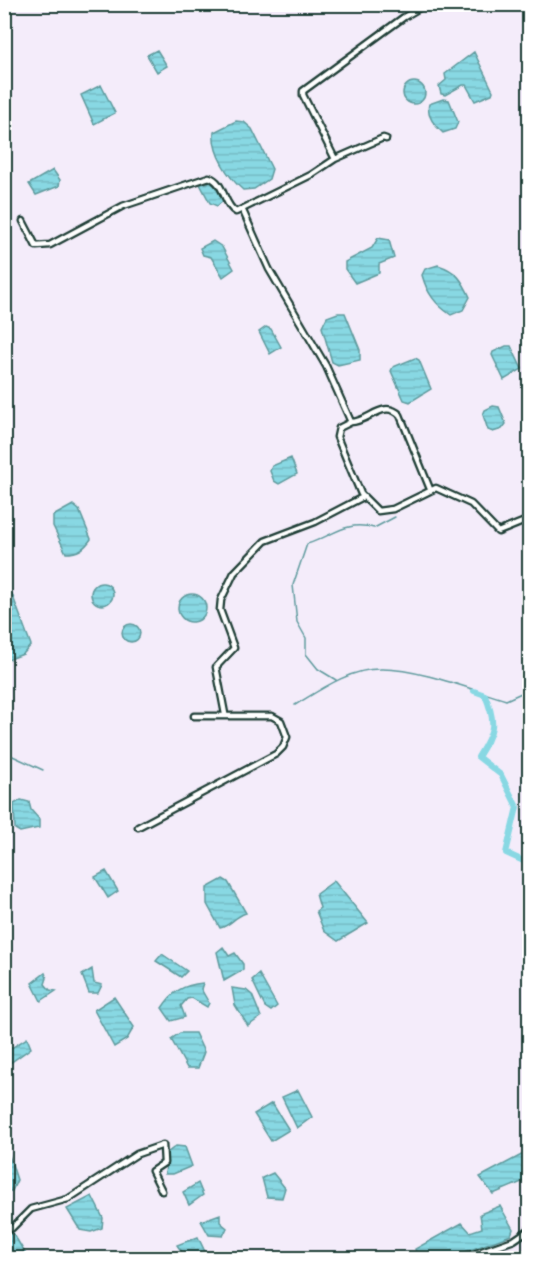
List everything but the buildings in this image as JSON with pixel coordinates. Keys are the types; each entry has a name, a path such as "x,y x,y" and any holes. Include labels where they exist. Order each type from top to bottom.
{"street":[{"path":"335,159 303,91 404,17 426,4"},
{"path":"23,220 36,246 50,245 123,206 209,177 219,184 232,210 243,211 311,175 335,159 383,138 386,139"},
{"path":"243,211 269,269 326,366 351,422"},
{"path":"430,489 400,415 394,410 383,408 351,422 337,433 363,497 378,511 393,509 430,489 441,488 471,504 498,532 530,519"},
{"path":"225,714 216,667 234,648 220,610 221,600 234,573 264,541 315,522 363,497"},
{"path":"138,827 276,754 283,747 287,737 277,717 225,714 195,716"},
{"path":"4,1232 12,1228 31,1209 68,1199 136,1154 163,1145 164,1163 153,1171 162,1191"},
{"path":"462,1258 514,1240 530,1229"}],"water":[{"path":"157,50 167,66 157,72 147,55"},
{"path":"474,52 493,91 492,94 475,101 466,85 463,85 445,95 441,94 439,86 446,80 445,74"},
{"path":"414,82 422,85 425,93 422,101 414,104 406,101 403,93 406,85"},
{"path":"101,85 115,113 94,124 81,95"},
{"path":"443,99 449,100 458,122 455,129 443,133 432,120 428,108 429,104"},
{"path":"236,121 244,122 252,129 272,169 269,179 254,189 243,190 237,185 218,156 214,132"},
{"path":"53,170 60,180 59,186 36,195 29,184"},
{"path":"210,182 214,184 223,201 217,206 210,203 200,184"},
{"path":"378,238 389,240 394,258 379,264 379,273 355,283 345,269 345,262 372,248"},
{"path":"213,241 222,247 234,269 223,277 211,257 203,255 200,248"},
{"path":"438,265 450,270 458,277 470,297 463,310 451,315 432,298 422,275 425,269"},
{"path":"345,313 360,350 360,360 338,365 332,362 322,327 327,317"},
{"path":"266,327 271,329 281,347 270,354 259,332"},
{"path":"511,346 522,369 504,380 492,355 493,352"},
{"path":"415,358 419,360 431,389 410,402 404,400 391,371 393,367"},
{"path":"493,406 499,407 506,424 502,429 493,432 488,430 483,415 485,410"},
{"path":"291,458 297,474 279,484 274,481 270,471 272,466"},
{"path":"73,505 79,510 91,539 80,550 66,553 53,526 53,516"},
{"path":"102,583 110,586 113,594 110,602 102,605 94,602 91,594 94,586"},
{"path":"5,589 12,594 31,645 23,654 5,661"},
{"path":"192,594 202,598 206,608 202,618 192,622 182,618 178,608 182,598"},
{"path":"131,624 137,627 140,633 137,639 131,642 125,639 122,633 125,627"},
{"path":"21,800 29,802 31,810 39,819 39,828 20,832 15,829 14,804"},
{"path":"106,871 118,891 108,898 95,877"},
{"path":"223,879 228,882 246,913 220,928 207,904 207,888"},
{"path":"334,881 368,923 338,941 324,931 316,911 320,908 316,894"},
{"path":"223,947 229,956 235,953 243,964 243,970 224,981 217,952"},
{"path":"162,954 187,971 181,977 156,961"},
{"path":"92,969 94,983 102,985 98,993 89,993 82,975"},
{"path":"45,973 47,978 45,984 50,990 56,991 41,1001 32,983"},
{"path":"259,974 277,1006 271,1011 265,1007 252,980"},
{"path":"203,983 201,989 209,1003 207,1007 192,998 187,999 181,1006 185,1017 171,1021 162,1008 170,997 184,987"},
{"path":"232,988 246,990 252,995 261,1017 248,1026 235,1005"},
{"path":"114,997 134,1027 127,1039 114,1047 94,1010"},
{"path":"180,1033 195,1033 204,1052 198,1068 187,1068 171,1039"},
{"path":"27,1038 31,1048 10,1063 5,1052"},
{"path":"298,1090 312,1117 297,1128 282,1097"},
{"path":"272,1103 289,1130 271,1141 254,1114"},
{"path":"176,1146 185,1147 192,1166 173,1174 165,1174 167,1153"},
{"path":"5,1148 17,1180 12,1191 5,1191"},
{"path":"529,1151 529,1179 493,1194 480,1177"},
{"path":"273,1173 285,1188 282,1198 267,1197 262,1178"},
{"path":"198,1183 203,1195 189,1205 183,1192"},
{"path":"92,1196 103,1218 102,1228 91,1232 80,1230 67,1209"},
{"path":"500,1206 513,1229 511,1235 445,1259 418,1258 415,1249 462,1223 470,1232 482,1228 480,1214"},
{"path":"220,1214 220,1222 227,1228 223,1236 209,1235 201,1221"},
{"path":"13,1233 28,1258 5,1258 5,1236"},
{"path":"198,1237 208,1258 186,1258 177,1245"}],"waterway":[{"path":"336,680 318,669 306,654 306,638 297,622 293,585 307,544 347,527 374,528 395,517"},
{"path":"295,705 346,676 380,669 426,675 506,700 530,689"},
{"path":"474,691 485,695 492,721 488,740 478,757 501,775 517,807 506,853 530,864"},
{"path":"4,752 43,770"}]}
